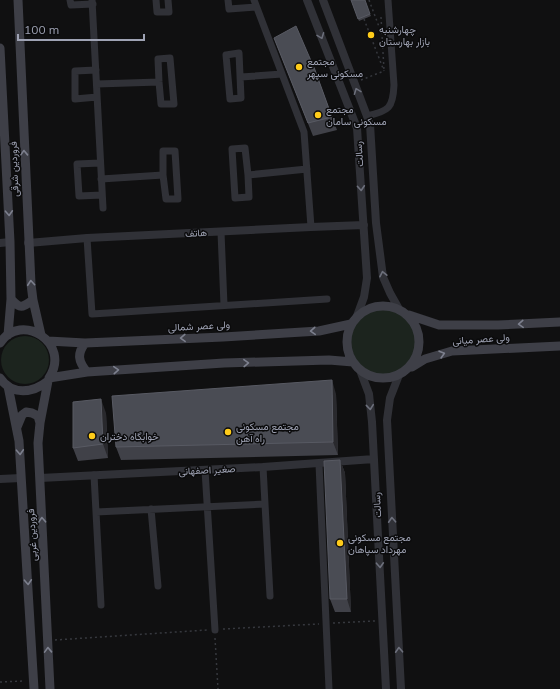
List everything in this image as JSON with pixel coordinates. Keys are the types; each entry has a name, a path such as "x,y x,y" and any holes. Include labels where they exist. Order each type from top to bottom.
{"main road":[{"name":"فروردین شرقی","path":"18,0 28,242 33,300 44,338 52,348 55,356 55,365 48,379"},
{"name":"فروردین شرقی","path":"0,48 10,242 11,299 3,340"},
{"path":"11,299 20,307 33,300"},
{"path":"377,306 389,306 399,309 409,315 416,325 420,337 419,349 415,361 407,370 399,375 389,378 378,378 369,376 360,370 353,362 348,350 347,337 351,324 357,316 367,309 377,306"},
{"name":"ولی عصر میانی","path":"409,315 439,325 498,325 560,322"},
{"name":"ولی عصر شمالی","path":"3,340 16,331 25,330 33,331 44,338 85,342 319,331 351,324"},
{"path":"85,342 80,350 80,358 82,366 88,372"},
{"name":"ولی عصر میانی","path":"407,370 425,359 452,351 560,346"},
{"path":"3,381 16,390 25,391 33,390 41,386 48,379 88,372 224,363 329,360 353,362"},
{"name":"فروردین غربی","path":"48,379 38,443 50,689"},
{"name":"فروردین غربی","path":"3,381 17,428 19,441 34,681"},
{"path":"17,428 22,415 26,412 38,416 40,423"},
{"path":"34,681 49,673"}],"street":[{"path":"70,0 71,6 92,2 102,208"},
{"path":"156,0 157,12 169,12 168,0"},
{"path":"228,0 228,9 255,3 304,132 311,227"},
{"name":"رسالت","path":"307,0 357,128 367,278 364,297 357,316"},
{"name":"رسالت","path":"323,0 370,124 376,224 383,277 399,309"},
{"path":"367,116 381,113 389,107 393,96 394,85 388,0"},
{"path":"239,54 241,77 241,98 230,99 226,55 239,54"},
{"path":"170,58 174,104 162,104 159,82 158,59 170,58"},
{"path":"96,70 75,71 75,99 97,97"},
{"path":"241,77 282,74"},
{"path":"96,84 159,82"},
{"path":"245,148 248,175 249,197 235,198 232,149 245,148"},
{"path":"163,151 175,151 178,199 166,199 163,176 163,151"},
{"path":"100,163 77,164 79,196 102,195"},
{"path":"248,175 307,169"},
{"path":"101,179 163,176"},
{"name":"هاتف","path":"28,242 364,225"},
{"path":"221,232 224,306"},
{"path":"87,238 92,314 327,299"},
{"path":"0,243 10,242"},
{"name":"رسالت","path":"360,370 369,394 374,459 386,689"},
{"name":"رسالت","path":"399,375 390,398 387,420 401,689"},
{"name":"صغیر اصفهانی","path":"40,478 319,464 374,459"},
{"path":"319,464 329,689"},
{"path":"263,467 270,596"},
{"path":"205,470 215,630"},
{"path":"94,475 101,605"},
{"path":"0,479 21,478"},
{"path":"96,512 265,504"},
{"path":"151,509 158,586"}],"path":[{"path":"369,0 382,34"},
{"path":"362,14 384,72"},
{"path":"380,14 384,72"},
{"path":"354,83 384,72"},
{"path":"215,630 218,689"},
{"path":"0,682 34,681"}],"shaded area":[{"path":"384,309 397,312 407,319 414,329 417,342 414,355 407,365 397,372 384,375 371,372 361,365 354,355 351,342 354,329 361,319 371,312"},
{"path":"20,336 30,336 42,343 49,355 49,365 42,377 30,384 20,384 12,380 5,373 1,365 1,355 5,347 12,340"}],"building":[{"path":"351,0 365,0 370,14 358,19"},
{"path":"296,26 315,70 332,117 308,123 274,38"},
{"name":"مجتمع مسکونی راه آهن","path":"332,380 333,442 116,447 112,396"},
{"path":"101,399 103,444 73,448 73,402"},
{"name":"مجتمع مسکونی مهرداد سپاهان","path":"340,460 347,599 330,599 324,461"}],"place":[{"name":"چهارشنبه بازار بهارستان","path":"371,35"},
{"name":"مجتمع مسکونی سپهر","path":"299,67"},
{"name":"مجتمع مسکونی سامان","path":"318,115"},
{"name":"مجتمع مسکونی راه آهن","path":"228,432"},
{"name":"خوابگاه دختران","path":"92,436"},
{"name":"مجتمع مسکونی مهرداد سپاهان","path":"340,543"}]}
